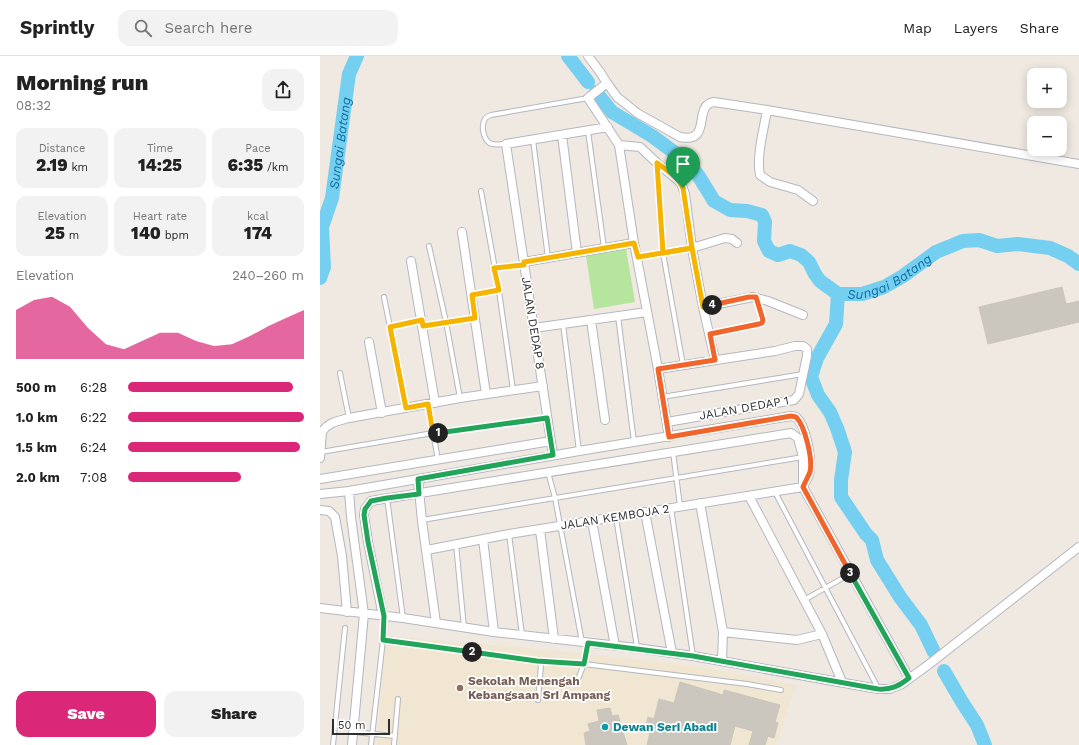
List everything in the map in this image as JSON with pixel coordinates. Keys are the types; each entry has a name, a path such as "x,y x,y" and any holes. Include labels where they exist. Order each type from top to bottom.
{"street":[{"path":"588,56 617,97 637,113 684,138 693,137 700,131 705,106 709,103 720,102 1079,164"},
{"path":"606,83 588,98 619,145 634,243 648,312 669,437"},
{"path":"767,110 760,156 760,175 770,182 798,190 813,201"},
{"path":"506,144 608,127"},
{"path":"562,135 577,253"},
{"name":"JALAN DEDAP 8","path":"506,144 553,455"},
{"path":"619,145 640,147 681,183 685,194 692,248 715,360 658,369"},
{"path":"462,232 486,394"},
{"path":"692,248 725,238 732,239 737,243"},
{"path":"524,263 634,243"},
{"path":"411,261 422,323 431,403"},
{"path":"703,307 749,297 756,297 768,300 803,315"},
{"path":"534,328 648,312"},
{"path":"591,320 605,420"},
{"path":"369,342 382,413"},
{"name":"JALAN DEDAP 1","path":"666,422 794,400 800,394 807,352 806,347 801,346 715,360"},
{"path":"320,455 322,432 332,423 349,418 431,403 543,386"},
{"path":"320,494 349,492 553,455 791,416 800,420 809,455 810,470 803,487"},
{"path":"384,616 368,542 364,515 365,509 371,501 791,433 798,438 803,457 803,487 909,678"},
{"path":"320,479 551,441"},
{"path":"418,479 436,623"},
{"name":"JALAN KEMBOJA 2","path":"427,550 483,538 803,487"},
{"path":"349,492 364,614 352,745"},
{"path":"749,496 822,634 842,682"},
{"path":"700,503 723,632 722,661"},
{"path":"320,510 329,511 335,518 342,556 347,612"},
{"path":"645,512 672,653"},
{"path":"335,518 351,517"},
{"path":"592,521 615,646"},
{"path":"540,530 554,639"},
{"path":"483,538 494,632"},
{"path":"320,608 403,618 522,636 637,648 693,656 878,689 890,689 896,687 928,665 1079,547"},
{"path":"342,556 356,555"},
{"path":"723,632 797,640 822,634"}],"lane":[{"path":"506,144 494,145 486,140 484,126 484,120 486,117 588,98"},
{"path":"588,131 604,248"},
{"path":"533,140 548,258"},
{"path":"657,163 663,253 683,366"},
{"path":"481,191 499,290 513,391"},
{"path":"429,246 446,322 460,398"},
{"path":"638,257 692,248"},
{"path":"494,268 524,263"},
{"path":"472,295 499,290"},
{"path":"384,297 406,408"},
{"path":"710,334 762,323 763,320 756,297"},
{"path":"618,316 634,442"},
{"path":"390,327 475,318"},
{"path":"563,324 579,451"},
{"path":"340,373 349,418"},
{"path":"662,397 803,374"},
{"path":"431,403 433,433 438,460"},
{"path":"320,455 433,433 547,418"},
{"path":"673,452 680,506"},
{"path":"422,520 803,457"},
{"path":"548,472 555,498 585,643 584,664 576,684"},
{"path":"775,492 878,689"},
{"path":"387,498 403,618"},
{"path":"671,508 693,656"},
{"path":"616,518 637,648"},
{"path":"509,534 522,636"},
{"path":"456,544 464,628"},
{"path":"804,600 850,574"},
{"path":"371,745 383,640 384,616"},
{"path":"333,745 345,628"},
{"path":"383,640 537,661 584,664 747,684 781,690"},
{"path":"537,661 541,665 538,700"},
{"path":"394,745 398,699"},
{"path":"353,732 395,736"}],"shaded area":[{"path":"386,636 541,649 695,666 796,685 776,745 377,745"}],"green space":[{"path":"626,249 635,302 594,309 586,256"}],"building":[{"path":"1062,287 1066,304 1079,301 1079,322 988,344 979,307"},
{"path":"680,682 723,695 724,690 780,705 775,722 778,723 774,738 768,736 765,745 749,745 753,731 735,726 730,745 647,745 651,728 646,726 648,717 654,719 659,699 674,703"},
{"name":"Dewan Seri Abadi","path":"610,708 612,716 618,715 627,745 586,745 584,733 590,731 588,724 599,721 597,710"}],"waterway":[{"name":"Sungai Batang","path":"320,278 324,267 322,227 332,198 349,74 357,56"},
{"name":"Sungai Batang","path":"568,56 588,82"},
{"name":"Sungai Batang","path":"596,92 612,112 652,136 686,161 698,175 714,201 730,210 747,211 762,215 765,222 764,241 769,251 778,255 790,251 801,255 809,262 820,281 838,294 862,294 884,287 903,276 936,252 963,241 979,240 997,246 1018,244 1050,248 1068,256 1079,264"},
{"path":"838,294 836,324 817,358 811,377 818,395 830,412 845,452 841,480 841,497 866,534 872,540 877,560 900,597 921,625 934,652"},
{"path":"944,671 977,725 985,745"}],"place":[{"name":"Sekolah Menengah Kebangsaan Sri Ampang","path":"460,688"},
{"name":"Dewan Seri Abadi","path":"605,727"}],"route":[{"path":"683,188 677,178 657,163 663,253 692,248 703,307 749,297 756,297 763,320 762,323 759,324 710,334 715,360 658,369 669,437 791,416 800,420 809,455 810,470 803,487 909,678 896,687 890,689 878,689 693,656 588,643 584,664 537,661 383,640 384,616 368,542 364,515 368,504 371,501 419,494 418,479 553,455 547,418 433,433 428,404 406,408 390,327 422,320 423,326 475,318 472,295 499,290 494,268 524,265 524,262 634,243 638,257 663,253 692,248 683,188"}]}
